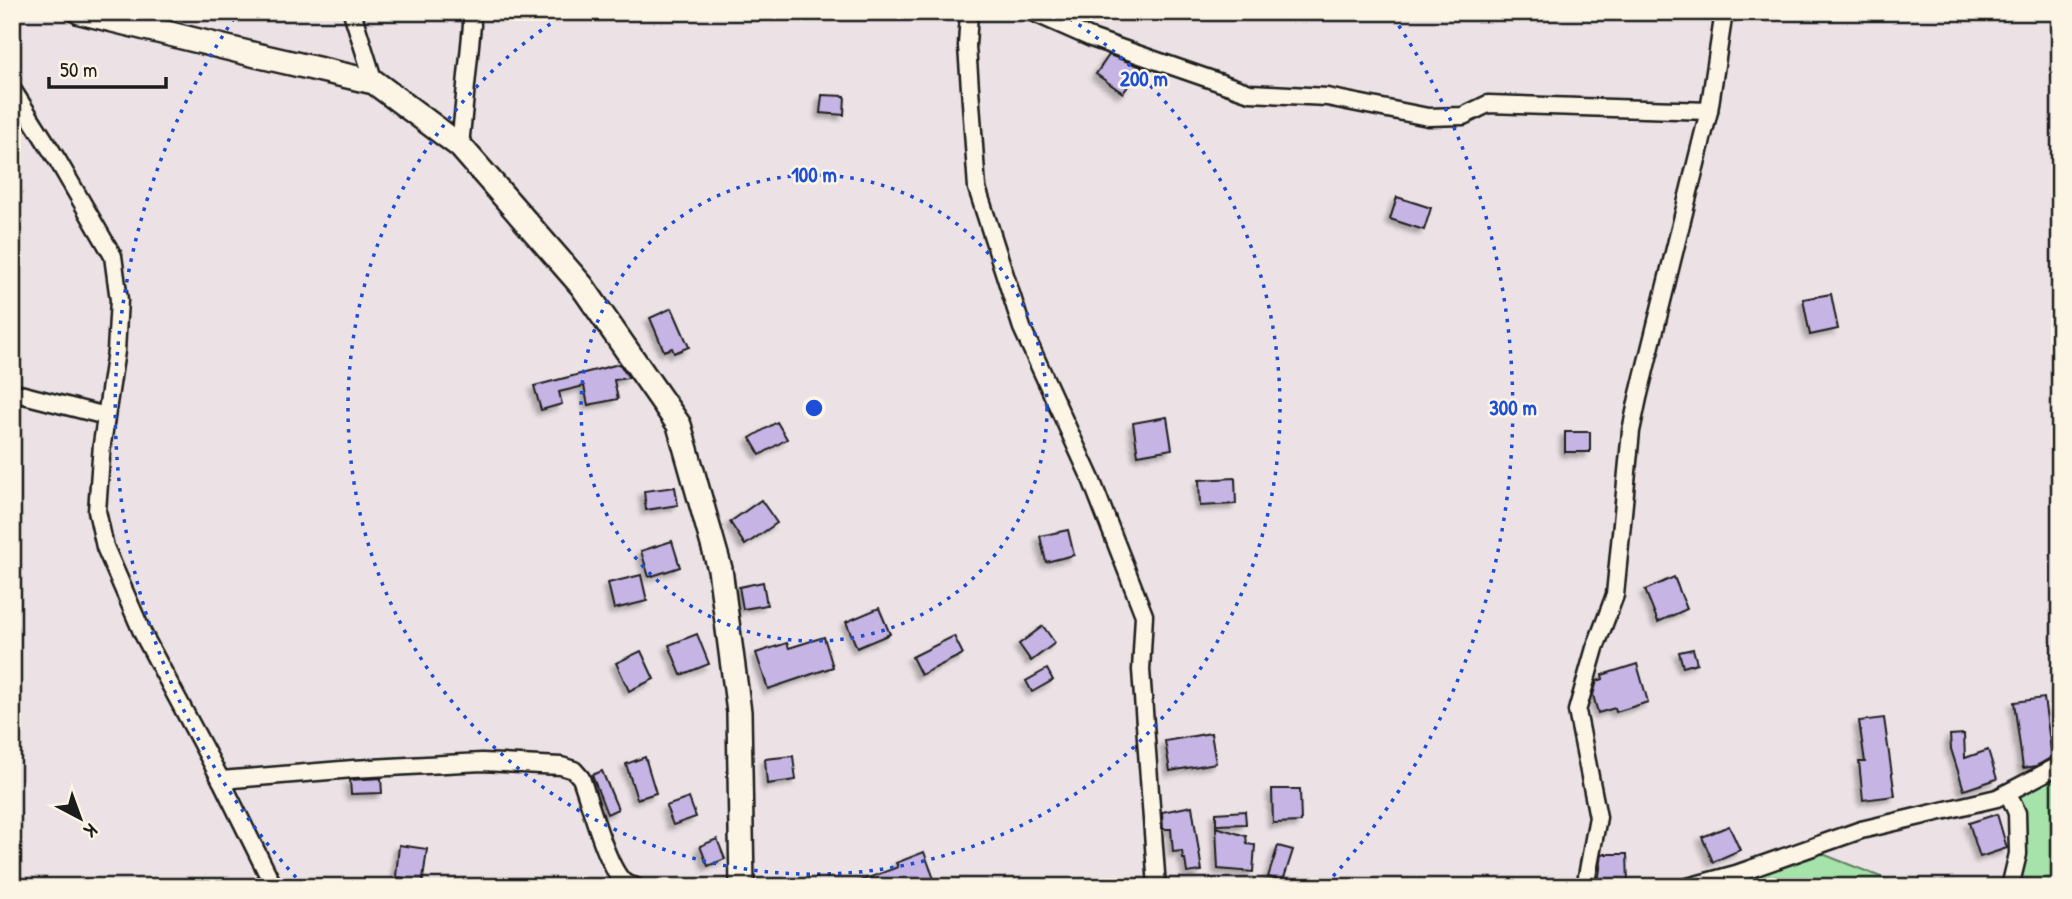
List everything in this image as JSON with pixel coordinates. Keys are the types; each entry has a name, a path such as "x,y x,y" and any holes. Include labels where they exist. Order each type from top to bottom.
{"street":[{"path":"80,12 374,82 460,146 582,286 679,425 720,569 739,712 741,887"},
{"path":"352,12 374,82"},
{"path":"460,146 471,12"},
{"path":"969,12 967,46 977,188 1022,328 1091,479 1144,615 1141,670 1157,887"},
{"path":"1032,12 1091,38 1250,93 1327,97 1429,117 1463,116 1488,104 1709,111"},
{"path":"1585,887 1598,817 1577,710 1595,648 1615,595 1631,431 1709,111 1724,12"},
{"path":"12,89 58,161 113,256 119,300 116,351 102,444 97,511 105,547 143,634 221,780 274,887"},
{"path":"12,392 106,416"},
{"path":"221,780 482,762 561,766 573,770 581,778 605,850 625,883 636,887"},
{"path":"1688,887 1736,874 1861,830 1997,798 2060,765"},
{"path":"2007,793 2017,813 2018,854 2010,887"}],"green space":[{"path":"2060,773 2060,887 2013,887 2008,793"},
{"path":"1810,849 1906,887 1691,887"}],"building":[{"path":"1109,55 1142,67 1123,93 1096,74"},
{"path":"822,95 845,96 844,115 820,113"},
{"path":"1397,197 1431,208 1424,230 1390,219"},
{"path":"1831,294 1838,329 1810,335 1803,299"},
{"path":"672,308 689,347 674,353 672,348 664,351 650,318"},
{"path":"619,364 629,378 614,380 618,399 588,405 584,386 559,392 562,404 541,410 534,386"},
{"path":"1167,417 1172,449 1138,455 1133,423"},
{"path":"777,422 787,439 760,455 750,438"},
{"path":"1565,432 1590,432 1590,452 1565,452"},
{"path":"1235,478 1236,504 1200,506 1199,480"},
{"path":"675,487 678,505 646,510 644,491"},
{"path":"761,500 777,523 745,545 730,522"},
{"path":"1068,530 1074,555 1046,562 1040,536"},
{"path":"672,541 680,567 649,577 641,551"},
{"path":"641,575 647,601 614,609 608,583"},
{"path":"1674,577 1687,609 1658,622 1645,590"},
{"path":"763,582 767,605 743,609 739,587"},
{"path":"879,608 890,634 857,648 846,622"},
{"path":"1043,626 1055,643 1031,661 1019,644"},
{"path":"697,634 709,664 681,675 669,645"},
{"path":"954,636 963,654 921,675 912,657"},
{"path":"824,637 833,667 768,689 756,653 787,643 789,648"},
{"path":"1693,649 1697,663 1683,667 1679,652"},
{"path":"641,651 654,679 629,691 616,663"},
{"path":"1637,664 1648,702 1616,712 1615,708 1598,713 1593,695 1597,681 1603,679 1602,675"},
{"path":"1047,669 1053,680 1032,692 1026,681"},
{"path":"2044,698 2052,757 2036,766 2023,768 2014,702"},
{"path":"1884,718 1895,796 1863,800 1859,762 1865,762 1859,721"},
{"path":"1211,733 1216,763 1170,771 1165,741"},
{"path":"1964,734 1965,758 1988,750 1997,779 1964,790 1951,749 1950,735"},
{"path":"793,756 796,780 767,784 765,759"},
{"path":"645,757 656,793 637,799 626,764"},
{"path":"602,771 618,809 607,814 592,775"},
{"path":"381,778 382,793 351,794 350,780"},
{"path":"1272,789 1300,789 1301,822 1273,823"},
{"path":"689,798 696,817 673,825 666,806"},
{"path":"1192,806 1202,871 1187,873 1182,851 1173,852 1171,829 1163,829 1162,812"},
{"path":"1245,811 1246,824 1216,825 1216,813"},
{"path":"1997,814 2007,848 1980,857 1969,823"},
{"path":"1729,826 1740,850 1713,862 1702,837"},
{"path":"1216,827 1246,836 1247,844 1255,845 1253,872 1218,869"},
{"path":"717,839 725,859 708,866 700,846"},
{"path":"399,845 427,849 422,887 404,887 405,878 396,877"},
{"path":"1278,846 1293,850 1283,881 1268,877"},
{"path":"924,852 937,887 849,885 898,867 896,863"},
{"path":"1602,854 1627,854 1628,882 1598,883"}]}
